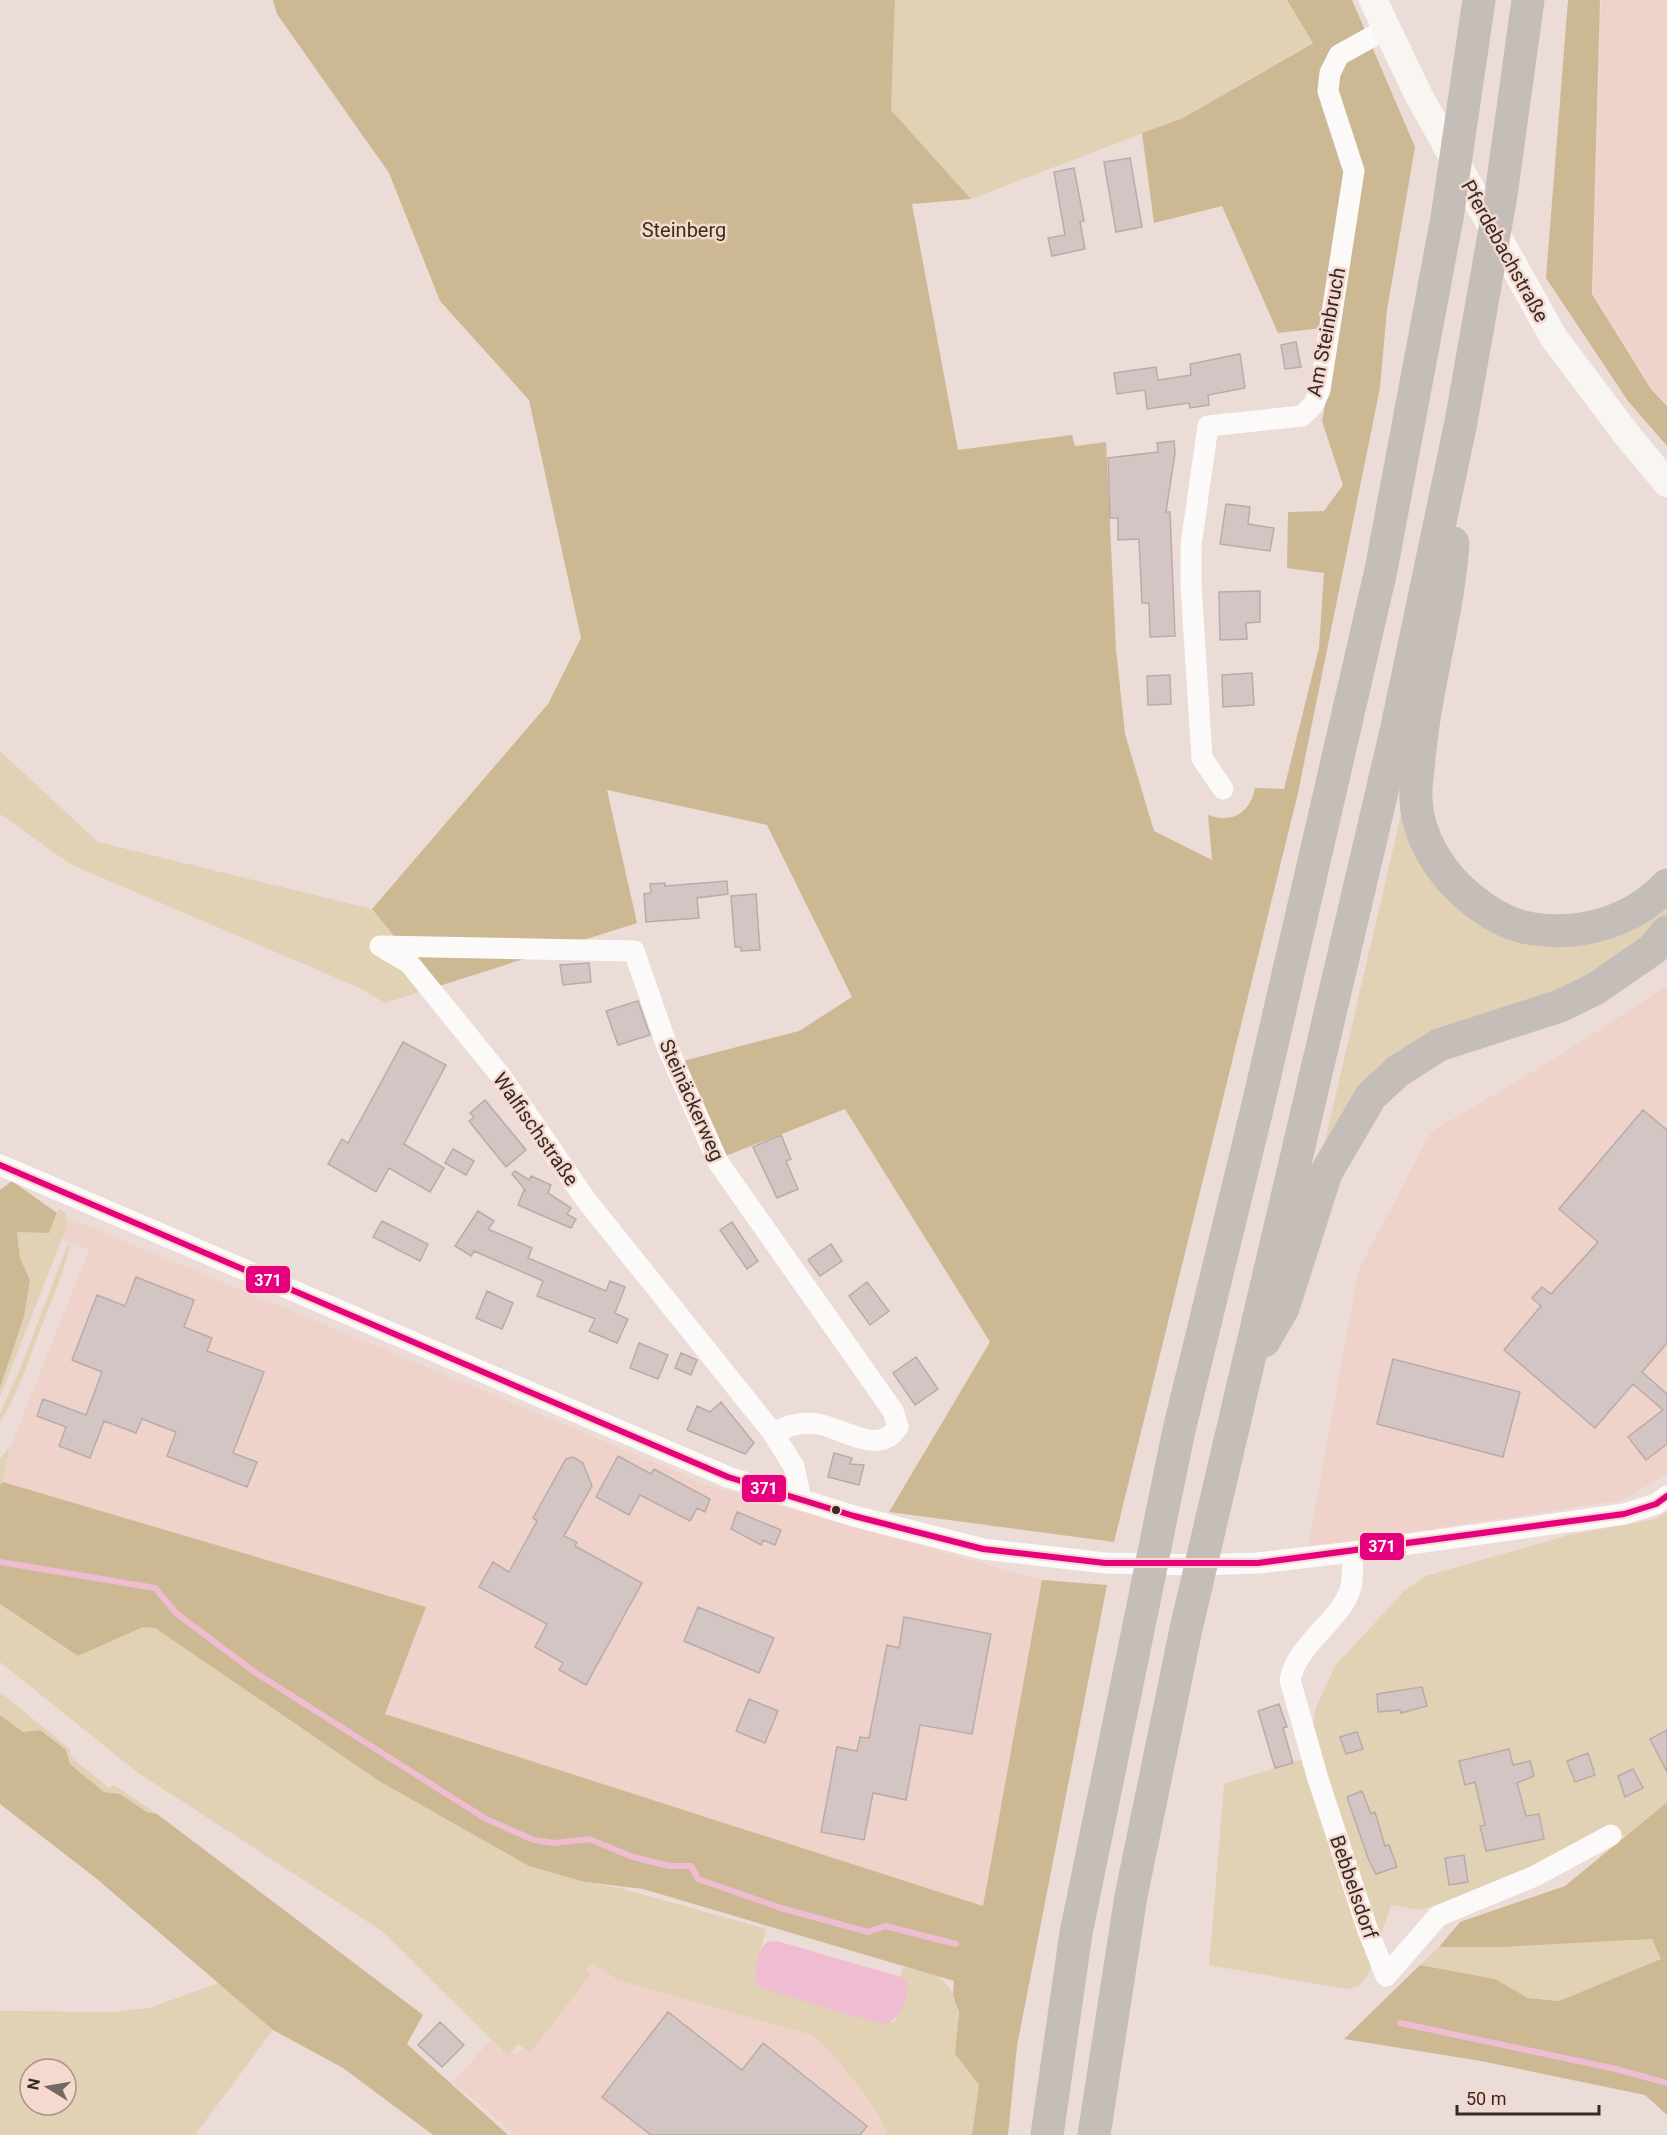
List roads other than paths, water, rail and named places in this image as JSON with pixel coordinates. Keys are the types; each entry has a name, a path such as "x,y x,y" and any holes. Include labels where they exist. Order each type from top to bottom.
{"highway":[{"path":"1047,2135 1076,1933 1179,1430 1258,1105 1381,570 1447,218 1479,0"},
{"path":"1094,2135 1131,1896 1186,1629 1244,1373 1397,727 1461,422 1501,195 1528,0"},
{"path":"1461,422 1450,588 1422,720 1416,801 1425,839 1437,863 1457,887 1483,909 1507,922 1532,929 1559,932 1600,926 1625,916 1667,885"},
{"path":"1244,1373 1283,1308 1326,1173 1371,1096 1398,1071 1438,1045 1560,1006 1595,989 1653,949 1667,932"}],"main road":[{"name":"Pferdebachstraße","path":"1373,0 1419,96 1554,338 1627,435 1667,483"}],"street":[{"name":"Am Steinbruch","path":"1223,789 1202,758 1191,586 1191,545 1208,426 1302,416 1314,405 1320,390 1354,171 1328,91 1330,73 1339,55 1386,29"},
{"name":"Walfischstraße","path":"380,946 409,963 500,1075 586,1200 773,1433 795,1467 801,1499"},
{"name":"Steinäckerweg","path":"380,946 634,951 668,1049 717,1162 893,1411 898,1427 893,1435 882,1441 858,1438 819,1424 796,1422 773,1433"},
{"path":"0,1165 728,1476 854,1516 961,1544 1076,1560 1148,1565 1258,1563 1624,1514 1656,1504 1667,1496"},
{"name":"Bebbelsdorf","path":"1353,1552 1352,1585 1348,1596 1307,1648 1290,1680 1321,1790 1367,1928 1386,1976 1438,1916 1535,1876 1611,1835"}],"waterway":[{"path":"0,1562 155,1588 177,1614 256,1673 486,1819 534,1840 555,1843 589,1839 633,1857 669,1866 691,1866 698,1879 781,1908 868,1932 885,1926 956,1944"},
{"path":"1400,2023 1616,2069 1667,2083"}],"park label":[{"name":"Steinberg","path":"684,230"}]}
